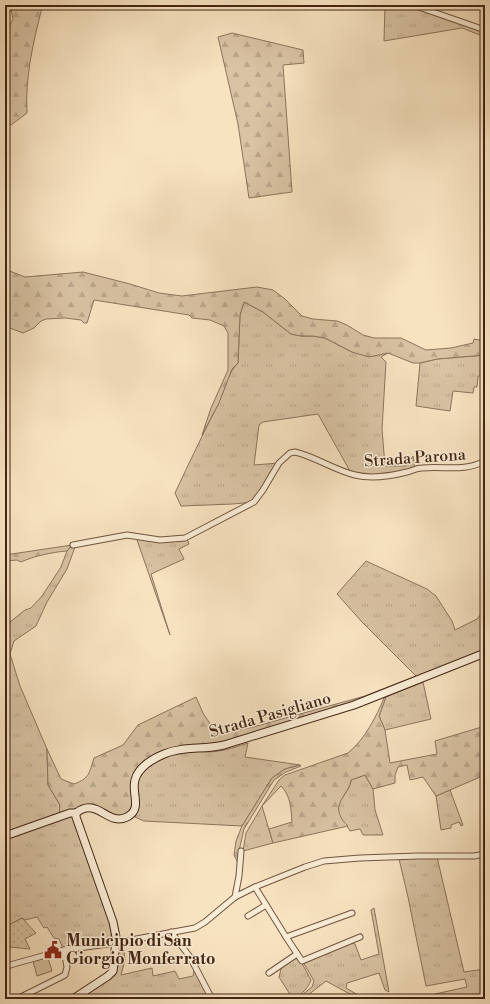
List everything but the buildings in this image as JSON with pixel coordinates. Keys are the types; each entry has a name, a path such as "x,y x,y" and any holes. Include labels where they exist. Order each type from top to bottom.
{"street":[{"path":"413,5 485,30"},
{"name":"Strada Parona","path":"73,545 127,536 160,540 185,538 254,502 279,463 290,453 294,452 321,461 345,472 360,476 387,475 422,468 466,468 485,461"},
{"name":"Strada Pasigliano","path":"76,813 85,808 92,808 98,809 114,819 121,819 132,814 136,803 134,782 137,775 148,764 170,752 188,748 213,748 354,705 485,653"},
{"path":"5,836 70,813 76,813 76,817 113,922 116,937 113,971 108,976 73,999"},
{"path":"235,898 241,851"},
{"path":"5,968 64,950 115,943 199,926 235,898 255,887 324,861 418,856 474,856 485,854"},
{"path":"255,887 302,961 360,938"},
{"path":"248,916 266,905"},
{"path":"286,937 352,913"},
{"path":"171,932 190,957 212,999"},
{"path":"18,999 65,975 67,967 64,950"},
{"path":"269,973 297,954"}],"green space":[{"path":"10,5 83,5 83,7 42,8 28,73 27,113 11,125 5,126 5,28 9,27 13,19"},
{"path":"385,5 410,5 485,31 485,37 462,28 384,41"},
{"path":"232,33 303,50 304,63 283,65 292,192 249,198 238,124 218,37"},
{"path":"5,267 7,270 25,277 83,272 159,293 182,296 257,287 273,290 285,299 302,316 313,319 337,321 347,325 363,335 374,338 401,338 426,350 451,348 473,343 474,339 485,341 485,355 437,359 420,363 413,363 388,353 369,357 352,352 325,338 291,334 263,312 244,302 240,315 238,363 232,369 219,403 202,435 211,408 228,370 228,333 224,326 210,320 192,318 189,315 94,300 87,323 84,323 81,320 65,318 46,319 41,321 34,328 23,333 10,328 5,328"},
{"path":"244,302 263,312 291,334 325,338 352,352 388,353 381,357 386,362 382,429 385,466 406,466 413,456 415,469 373,476 351,473 318,414 263,422 259,425 254,465 279,463 254,502 181,506 175,493 218,404 229,377 234,367 238,363 240,315"},
{"path":"485,355 485,376 478,376 477,387 474,387 473,393 453,391 450,411 416,406 420,363 437,359"},
{"path":"136,537 187,539 189,544 179,549 184,559 151,574 170,635"},
{"path":"72,545 75,547 67,569 47,602 36,626 14,641 10,654 20,686 47,749 48,785 60,805 59,816 5,834 5,626 25,610 31,608 42,596 61,567 67,551"},
{"path":"72,545 67,551 56,552 21,562 17,560 5,561 5,555"},
{"path":"366,561 427,589 436,596 452,621 455,630 477,619 485,609 485,649 418,678 362,622 337,594"},
{"path":"416,676 418,678 384,692 224,743 165,752 136,773 133,803 129,812 121,817 107,813 96,805 88,806 59,816 60,805 48,785 47,749 61,779 74,784 86,777 90,771 94,758 123,745 138,725 196,697 203,713 214,730 228,732 253,727 365,696"},
{"path":"423,682 431,719 385,730 379,716 386,697"},
{"path":"386,697 379,716 385,730 390,763 437,754 435,741 485,726 485,775 436,796 423,777 410,780 407,765 398,767 395,775 395,783 373,789 365,775 351,780 339,806 343,821 348,826 273,843 269,829 292,822 289,798 281,786 262,806 279,780 285,775 348,753 365,734 374,720 384,698"},
{"path":"248,743 245,757 300,765 285,769 272,778 242,826 144,821 135,817 139,804 137,782 147,768 162,759 177,753 191,751 215,752"},
{"path":"301,766 286,772 274,780 244,829 238,863 234,855 236,841 242,826 272,778 285,769"},
{"path":"365,775 373,789 375,810 383,835 363,835 360,829 350,831 339,815 338,810 340,801 348,789 351,780"},
{"path":"450,790 463,825 461,826 459,822 451,825 451,828 441,830 436,796"},
{"path":"262,806 273,843 243,851 246,833"},
{"path":"67,816 73,817 113,930 114,936 110,943 63,948 59,939 54,938 47,927 44,928 37,917 25,920 22,918 5,927 5,839"},
{"path":"437,857 464,972 485,969 485,999 436,999 435,994 467,987 465,979 426,986 399,859"},
{"path":"374,908 389,992 385,990 379,973 347,983 346,988 365,999 359,999 326,981 303,999 297,999 312,987 314,981 303,962 351,943 355,944 361,960 379,954 371,910"},
{"path":"22,918 36,933 25,939 30,949 9,947 5,949 5,927"},
{"path":"123,943 125,960 121,975 152,968 153,976 175,971 179,979 193,976 194,971 196,971 211,999 80,999 113,975 118,944"},
{"path":"297,954 311,980 308,987 302,993 292,999 288,999 291,996 279,977 282,965"},
{"path":"48,958 52,971 37,976 33,961"}],"place":[{"name":"Municipio di San Giorgio Monferrato","path":"53,950"}]}
